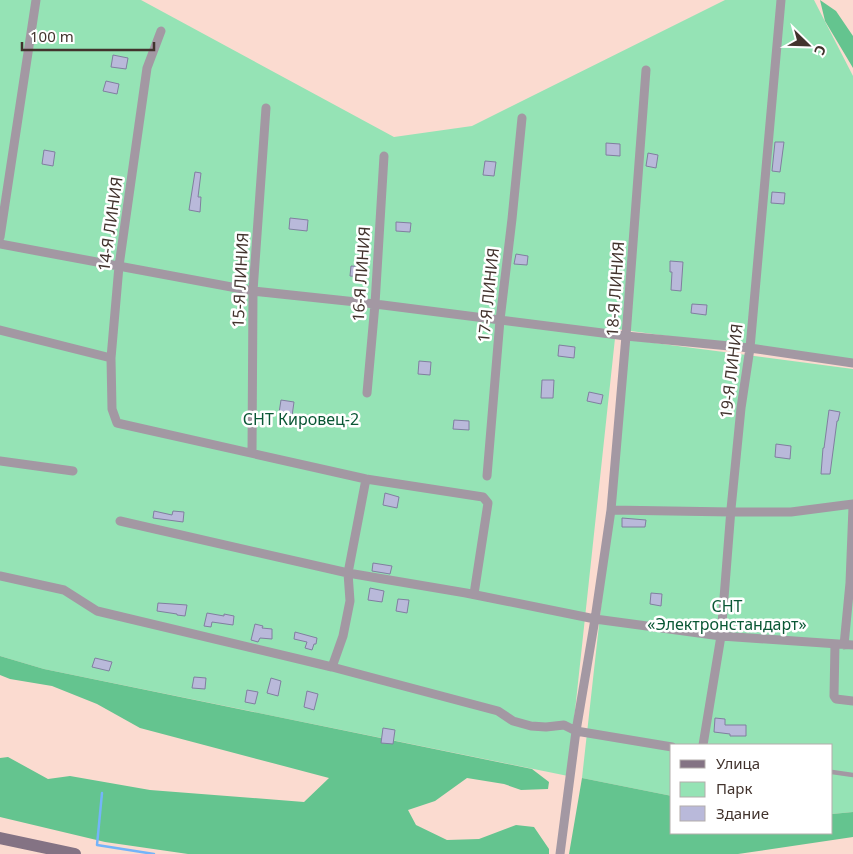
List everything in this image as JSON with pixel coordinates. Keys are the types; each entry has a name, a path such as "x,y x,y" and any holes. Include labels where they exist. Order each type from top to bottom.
{"main road":[{"path":"0,838 75,854"}],"street":[{"path":"0,237 36,0"},
{"name":"19-Я ЛИНИЯ","path":"703,744 721,636 741,408 750,348 781,0"},
{"name":"14-Я ЛИНИЯ","path":"161,31 148,68 119,266 111,358 112,409 117,422 252,453"},
{"name":"18-Я ЛИНИЯ","path":"560,854 576,731 611,510 646,70"},
{"name":"15-Я ЛИНИЯ","path":"252,453 252,291 266,108"},
{"name":"17-Я ЛИНИЯ","path":"487,476 500,320 522,118"},
{"name":"16-Я ЛИНИЯ","path":"367,393 375,304 384,156"},
{"path":"0,244 252,291 375,304 626,336 750,348 853,363"},
{"path":"0,330 111,358"},
{"path":"252,453 366,480 483,496 488,502 474,594"},
{"path":"0,461 73,471"},
{"path":"332,667 343,636 350,601 348,573 366,480"},
{"path":"611,510 791,512 853,505 851,583 844,645 834,696 836,699 853,701"},
{"path":"120,521 348,573 474,594 595,618 721,636 844,645"},
{"path":"0,576 64,590 97,611 332,667 498,711 513,721 531,726 564,725 576,731 670,748"}],"lane":[{"path":"833,772 853,775"}],"green space":[{"name":"СНТ Кировец-2","path":"0,0 141,0 394,137 472,126 725,0 814,0 853,76 853,361 616,329 568,776 44,669 0,656"},
{"path":"820,0 836,11 853,36 853,68 825,21"},
{"name":"СНТ «Электронстандарт»","path":"624,339 853,369 853,812 833,814 833,744 670,744 670,796 582,778 611,517"},
{"path":"0,656 44,669 532,769 549,782 548,789 521,790 504,784 467,778 435,801 408,810 416,825 447,840 479,839 516,825 534,827 549,849 549,854 188,854 105,842 0,817 0,758 8,757 48,779 70,776 150,790 304,802 329,778 140,728 97,704 52,686 10,679 0,675"},
{"path":"582,778 670,796 670,834 833,834 833,814 853,812 853,837 738,854 569,854"}],"building":[{"path":"113,55 128,58 126,69 111,67"},
{"path":"106,81 119,84 117,94 103,91"},
{"path":"775,142 784,142 780,172 772,171"},
{"path":"606,143 620,144 620,156 606,155"},
{"path":"44,150 55,152 53,166 42,164"},
{"path":"648,153 658,155 656,168 646,166"},
{"path":"485,161 496,162 494,176 483,175"},
{"path":"195,172 201,173 198,197 201,197 200,212 189,210"},
{"path":"772,192 785,193 784,204 771,203"},
{"path":"290,218 308,220 307,231 289,229"},
{"path":"396,222 411,223 410,232 396,231"},
{"path":"516,254 528,256 527,265 514,264"},
{"path":"670,261 683,262 681,291 671,290 672,272 670,272"},
{"path":"351,266 367,267 367,277 350,276"},
{"path":"692,304 707,305 706,315 691,313"},
{"path":"559,345 575,347 574,358 558,356"},
{"path":"419,361 431,362 430,375 418,374"},
{"path":"542,380 554,380 553,398 541,398"},
{"path":"589,392 603,395 601,404 587,401"},
{"path":"281,400 294,402 292,416 279,413"},
{"path":"829,410 840,412 837,421 830,474 821,474 823,448"},
{"path":"454,420 469,421 469,430 453,429"},
{"path":"776,444 791,446 790,459 775,457"},
{"path":"385,493 399,497 397,508 383,505"},
{"path":"154,511 172,515 173,511 184,512 183,522 153,518"},
{"path":"622,518 646,520 645,527 622,527"},
{"path":"373,563 392,566 390,574 372,571"},
{"path":"370,588 384,591 382,602 368,600"},
{"path":"651,593 662,594 661,606 650,604"},
{"path":"398,599 409,600 407,613 396,611"},
{"path":"158,603 187,605 185,616 157,611"},
{"path":"207,613 234,616 233,625 212,622 211,627 204,626"},
{"path":"255,624 263,626 262,628 272,629 272,639 260,638 258,642 251,640"},
{"path":"295,632 317,638 312,650 305,648 307,642 294,639"},
{"path":"95,658 112,662 109,671 92,667"},
{"path":"194,677 206,678 205,689 192,688"},
{"path":"271,678 281,681 278,696 267,693"},
{"path":"247,690 258,692 255,704 245,702"},
{"path":"307,691 318,694 314,710 304,707"},
{"path":"715,718 725,719 725,725 746,725 746,736 730,736 730,734 714,732"},
{"path":"383,728 395,730 393,744 381,743"}],"waterway":[{"path":"102,793 97,845 154,854"}]}
